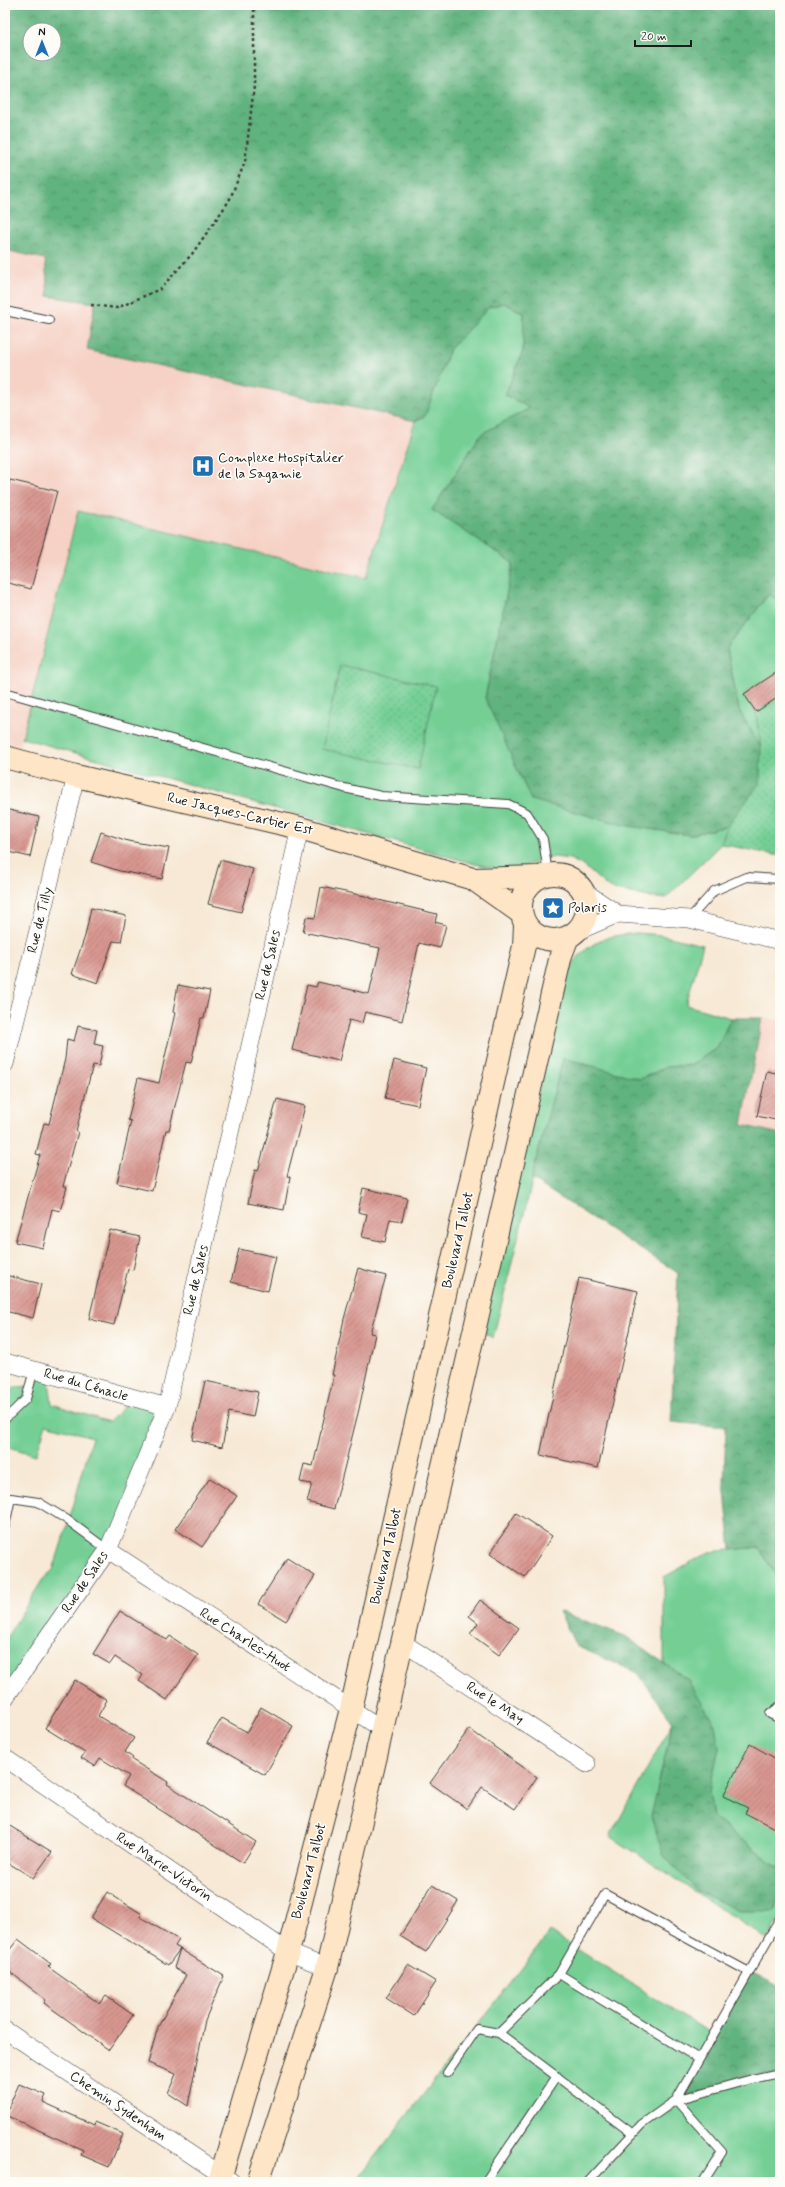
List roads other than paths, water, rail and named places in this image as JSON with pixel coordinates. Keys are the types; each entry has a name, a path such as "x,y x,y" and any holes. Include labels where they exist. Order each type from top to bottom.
{"main road":[{"name":"Rue Jacques-Cartier Est","path":"5,758 300,828 473,879 543,876"},
{"path":"258,2182 327,1968 560,963 572,934 586,913 587,905 582,890 568,877 556,874 543,876 525,891 521,900 523,919 531,931 546,939 555,940 572,934"},
{"name":"Rue Jacques-Cartier Est","path":"473,879 523,919"},
{"name":"Boulevard Talbot","path":"224,2180 288,1952 351,1709 524,946 523,919"}],"street":[{"name":"Rue de Tilly","path":"5,1064 76,776"},
{"name":"Rue de Sales","path":"5,1698 108,1550 167,1407 300,828"},
{"path":"582,890 618,914"},
{"path":"572,934 618,914 689,919 780,940"},
{"name":"Rue du Cénacle","path":"5,1362 167,1407"},
{"name":"Rue Charles-Huot","path":"108,1550 382,1729"},
{"name":"Rue le May","path":"402,1642 587,1764"},
{"name":"Rue Marie-Victorin","path":"5,1758 288,1952 327,1968"},
{"name":"Chemin Sydenham","path":"5,2030 224,2180"}],"lane":[{"path":"5,311 49,320"},
{"path":"5,692 374,795 508,804 527,813 543,839 543,876"},
{"path":"689,919 714,891 746,877 780,879"},
{"path":"5,1419 26,1399 34,1370"},
{"path":"5,1526 11,1498 38,1502 66,1518 108,1550"},
{"path":"780,1706 770,1714 780,1719"},
{"path":"499,2033 559,1974 605,1894 749,1972"},
{"path":"676,2100 780,1918"},
{"path":"559,1974 699,2059"},
{"path":"447,2073 477,2029 499,2033 633,2134"},
{"path":"588,2182 642,2124 676,2100 752,2079 780,2073"},
{"path":"485,2182 557,2076"},
{"path":"676,2100 722,2152 703,2182"}],"place":[{"name":"Complexe Hospitalier de la Sagamie","path":"203,466"},
{"name":"Polaris","path":"553,908"}]}
